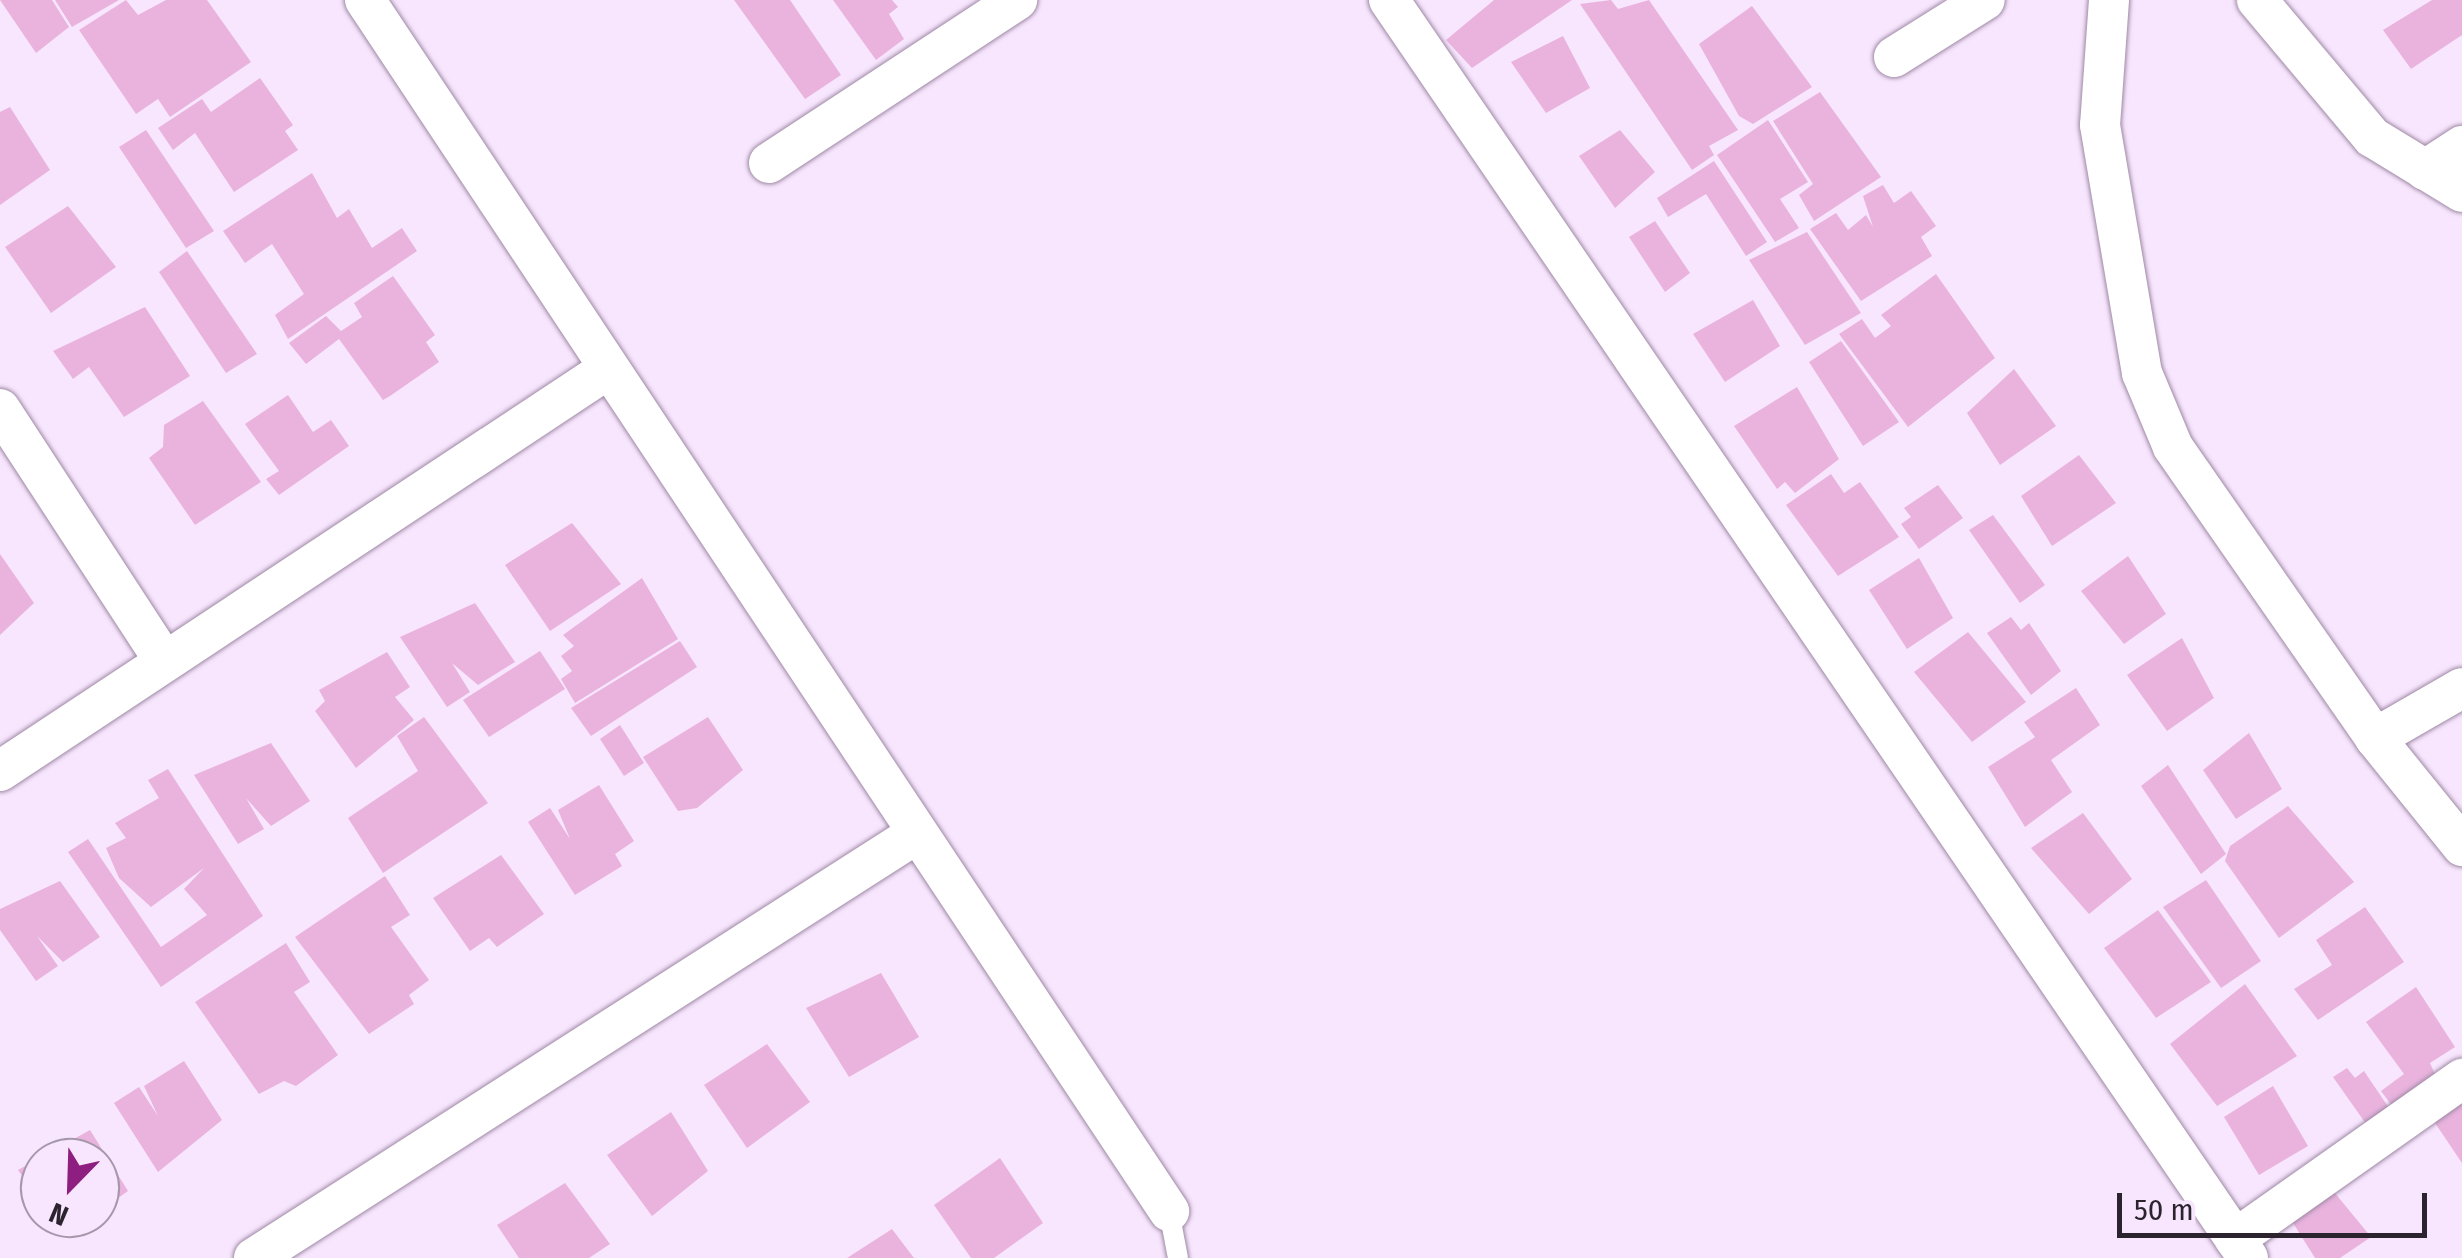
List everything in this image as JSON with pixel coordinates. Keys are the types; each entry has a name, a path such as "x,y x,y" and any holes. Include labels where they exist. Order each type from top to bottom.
{"street":[{"path":"365,0 605,371 847,716 916,834 1169,1211"},
{"path":"769,163 1017,0"},
{"path":"1389,0 2241,1249 2462,1079"},
{"path":"1894,57 1985,0"},
{"path":"2109,0 2100,125 2142,372 2173,447 2375,738 2462,846"},
{"path":"2257,0 2329,95 2425,170 2462,192"},
{"path":"2425,170 2462,146"},
{"path":"0,770 605,371"},
{"path":"0,409 164,662"},
{"path":"2375,738 2462,688"},
{"path":"254,1258 916,834"}],"lane":[{"path":"1169,1211 1178,1258"}],"building":[{"path":"0,0 52,0 69,27 36,53"},
{"path":"55,0 119,0 72,27"},
{"path":"126,0 138,15 166,0 207,0 251,62 170,117 158,99 136,114 79,30"},
{"path":"734,0 790,0 841,75 805,99"},
{"path":"833,0 892,0 898,7 889,14 904,39 876,60"},
{"path":"1494,0 1572,0 1472,68 1446,40"},
{"path":"1611,0 1618,9 1649,0 1738,130 1709,146 1714,155 1692,170 1580,4"},
{"path":"2432,0 2462,0 2462,35 2411,69 2383,30"},
{"path":"1752,6 1812,87 1753,124 1739,116 1699,44"},
{"path":"1563,36 1590,88 1546,113 1511,62"},
{"path":"260,78 293,125 285,131 298,150 234,192 195,133 173,150 158,128 202,99 211,112"},
{"path":"1820,92 1881,177 1814,221 1799,195 1813,184 1773,121"},
{"path":"10,107 50,170 0,205 0,112"},
{"path":"1768,120 1808,182 1780,199 1799,228 1775,242 1717,155"},
{"path":"146,130 214,231 186,248 119,147"},
{"path":"1620,130 1655,172 1615,208 1579,156"},
{"path":"1714,161 1767,242 1746,256 1706,194 1668,217 1657,198"},
{"path":"312,173 337,218 349,209 372,248 402,228 417,251 288,339 275,315 304,294 272,244 245,263 223,231"},
{"path":"1883,185 1894,203 1911,191 1936,226 1921,237 1932,256 1861,301 1810,229 1836,213 1848,230 1866,215 1873,227 1863,196"},
{"path":"68,206 116,267 51,313 5,247"},
{"path":"1655,221 1690,273 1665,292 1629,237"},
{"path":"1807,232 1861,313 1805,345 1749,260"},
{"path":"187,251 257,354 226,373 159,272"},
{"path":"1936,274 1995,358 1908,427 1839,334 1862,319 1875,338 1891,326 1881,315"},
{"path":"393,276 435,335 426,342 439,362 383,400 339,339 306,364 289,343 326,316 341,331 362,317 354,303"},
{"path":"1753,300 1780,346 1725,382 1693,334"},
{"path":"145,307 190,376 124,417 89,367 73,379 53,351"},
{"path":"1841,341 1899,422 1863,446 1809,362"},
{"path":"2014,369 2056,426 2000,465 1967,413"},
{"path":"1797,387 1839,459 1795,493 1785,482 1777,489 1734,426"},
{"path":"288,395 313,432 331,420 349,446 279,495 266,479 279,471 245,424"},
{"path":"203,401 261,482 195,525 149,458 163,447 164,425"},
{"path":"2079,455 2116,503 2052,546 2021,496"},
{"path":"1831,474 1844,493 1860,482 1899,537 1838,576 1786,505"},
{"path":"1938,485 1963,518 1919,549 1901,524 1911,517 1904,508"},
{"path":"1993,515 2045,585 2020,603 1969,530"},
{"path":"572,523 621,584 550,631 505,565"},
{"path":"0,554 34,603 0,635"},
{"path":"2128,556 2166,614 2124,644 2081,591"},
{"path":"1919,558 1953,618 1907,649 1869,590"},
{"path":"642,578 678,639 575,703 561,679 572,671 561,656 574,646 563,635"},
{"path":"475,603 515,662 478,685 452,663 470,692 447,707 400,637"},
{"path":"2011,617 2021,630 2029,623 2061,671 2031,695 1987,633"},
{"path":"1968,632 2026,702 1972,742 1914,672"},
{"path":"2182,638 2214,698 2167,731 2127,675"},
{"path":"680,641 697,667 591,736 571,708"},
{"path":"540,651 565,689 489,737 463,700"},
{"path":"387,652 410,687 395,697 414,720 356,768 315,711 325,701 319,690"},
{"path":"2076,688 2100,725 2051,760 2072,792 2025,827 1988,767 2035,737 2024,722"},
{"path":"424,717 488,803 383,873 348,818 418,771 397,736"},
{"path":"708,717 743,770 697,808 678,811 643,757"},
{"path":"620,725 644,763 624,776 600,739"},
{"path":"2249,733 2282,789 2236,819 2203,770"},
{"path":"271,743 310,801 271,826 246,798 264,829 238,844 194,775"},
{"path":"2168,765 2226,854 2201,874 2141,786"},
{"path":"168,769 263,916 161,987 68,852 88,839 161,947 207,915 184,889 204,868 151,907 119,878 106,848 126,838 115,823 159,798 148,780"},
{"path":"599,785 634,841 615,854 622,866 575,895 528,822 550,808 570,839 558,810"},
{"path":"2288,806 2354,882 2279,938 2225,861 2230,846"},
{"path":"2083,813 2132,879 2089,914 2031,848"},
{"path":"501,855 544,914 497,947 489,938 470,951 433,898"},
{"path":"385,876 410,915 391,927 429,980 409,995 414,1004 369,1034 295,937"},
{"path":"2206,880 2261,961 2221,988 2163,907"},
{"path":"60,881 100,937 63,962 37,936 58,966 36,981 0,930 0,909"},
{"path":"2365,907 2404,962 2318,1020 2294,989 2332,965 2316,940"},
{"path":"2158,910 2211,982 2156,1018 2104,948"},
{"path":"286,943 310,982 294,992 338,1055 296,1086 284,1081 259,1094 195,1002"},
{"path":"881,973 919,1037 849,1077 806,1008"},
{"path":"2245,984 2297,1056 2217,1106 2170,1044"},
{"path":"2416,987 2455,1047 2430,1063 2438,1081 2398,1114 2381,1091 2404,1074 2366,1022"},
{"path":"767,1044 810,1102 747,1148 704,1085"},
{"path":"184,1061 222,1120 158,1172 114,1103 139,1087 158,1116 144,1086"},
{"path":"2347,1068 2355,1078 2364,1071 2393,1114 2371,1131 2333,1077"},
{"path":"2273,1086 2308,1146 2259,1175 2224,1117"},
{"path":"2462,1096 2462,1163 2431,1117"},
{"path":"671,1112 708,1171 652,1216 607,1155"},
{"path":"90,1130 95,1138 76,1138"},
{"path":"1000,1158 1043,1223 994,1258 971,1258 934,1205"},
{"path":"120,1178 128,1191 120,1197"},
{"path":"565,1183 610,1244 589,1258 519,1258 497,1225"},
{"path":"2330,1187 2371,1237 2340,1258 2315,1258 2288,1215"},
{"path":"892,1229 914,1258 847,1258"}]}
